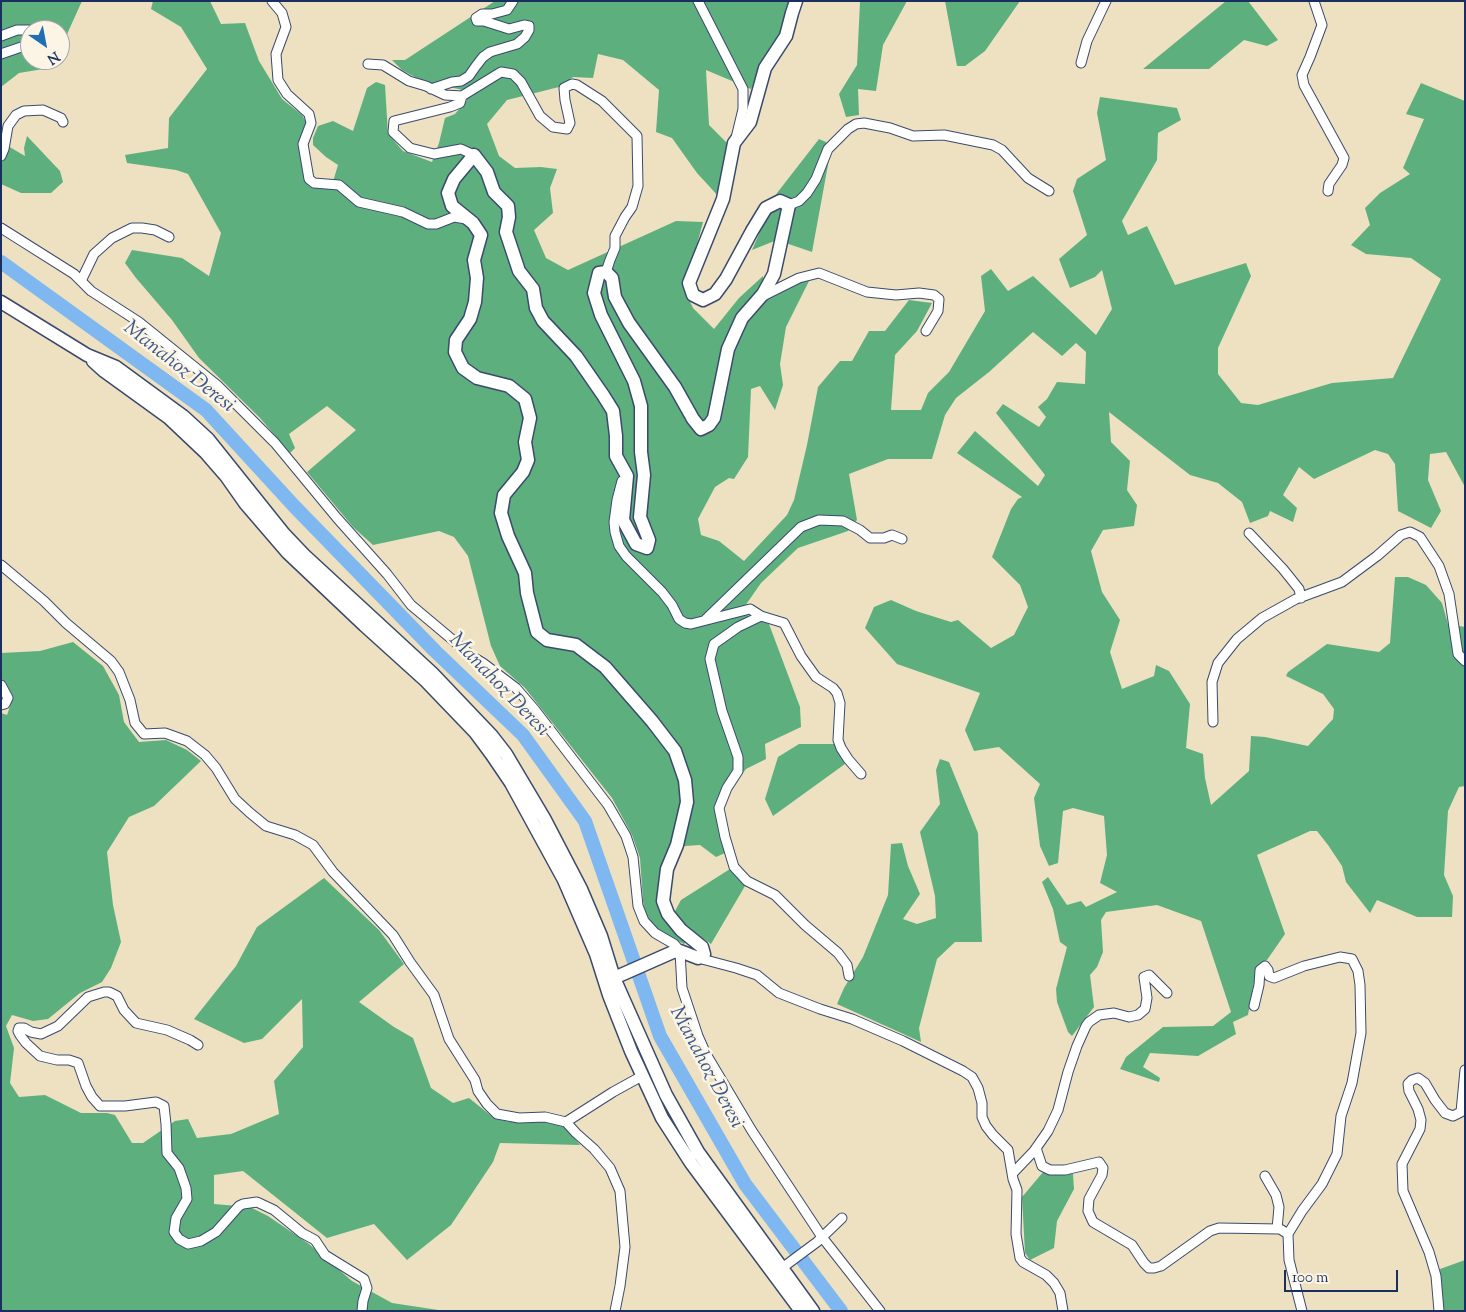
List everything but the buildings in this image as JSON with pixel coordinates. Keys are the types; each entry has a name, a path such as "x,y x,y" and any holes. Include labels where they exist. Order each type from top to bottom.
{"street":[{"path":"272,1 282,13 286,27 276,54 278,80 287,94 309,114 311,123 303,144 309,179 314,183 339,185 359,202 404,212 428,224 436,224 454,217 469,219"},
{"path":"431,89 461,81 470,76 483,57 490,52 517,44 525,37 529,26 524,25 509,29 484,21 477,21 476,18 482,14 492,14 507,10 513,1"},
{"path":"698,1 743,90 743,109 723,199 690,283 693,295 703,300 715,294 726,279 766,208 780,201 789,205"},
{"path":"734,143 750,122 765,68 786,36 796,1"},
{"path":"1081,62 1087,41 1106,1"},
{"path":"1314,1 1322,25 1302,75 1304,85 1344,158 1342,165 1329,184 1328,191"},
{"path":"1,36 20,30"},
{"path":"1,54 20,47"},
{"path":"368,64 383,65 409,81 445,96 462,96 501,72 513,74 521,82 540,116 552,128 567,130 570,123 564,88 572,84 577,85 602,101 637,136 638,186 632,207 615,236 615,248 606,272"},
{"path":"462,96 460,103 450,108 394,121 393,132 410,148 434,154 461,149 474,154 487,172 494,192 508,206 509,217 506,232 519,271 533,289 536,308 543,321 576,356 613,411 616,456 627,476 623,520 636,544 647,548 649,540 640,517 644,475 641,452 641,406 634,381 601,315 594,293 599,273 606,272"},
{"path":"1,156 8,126 16,115 24,111 43,110 61,118 63,122"},
{"path":"789,205 807,193 816,179 828,149 848,129 856,124 864,123 890,128 913,136 944,136 993,145 1002,150 1028,178 1049,191"},
{"path":"474,154 454,179 448,192 452,206 469,219 481,235 474,260 477,278 475,302 470,319 456,340 455,352 463,368 477,378 509,386 525,399 530,418 525,442 528,460 523,472 504,496 501,513 508,536 525,573 527,593 537,632 547,640 576,645 605,667 652,721 675,751 685,780 687,802 677,845 667,869 663,901 668,914 681,930 702,947 704,954 698,958"},
{"path":"606,272 612,278 615,297 629,323 675,387 693,419 701,429 709,425 714,418 731,341 742,318 760,298 774,274 789,205"},
{"path":"1,228 74,274 92,291 140,322 218,385 297,468 411,605 466,651 516,688 535,710 608,805 626,836 633,857 638,906 644,921 655,933 674,944 677,952 682,988 706,1054 819,1239 880,1311"},
{"path":"81,281 94,254 112,238 132,228 155,230 168,237"},
{"path":"760,298 799,278 819,273 867,292 896,295 919,293 934,295 939,299 938,311 926,331"},
{"path":"1,302 30,322 87,355 116,367 183,416 208,438 284,534 304,555 432,673 492,736 506,754 544,818 576,880 601,936 614,978 631,1051 662,1118 687,1156 801,1311"},
{"path":"621,466 623,478 614,522 619,546 626,556 669,600 679,619 685,623 691,624 705,621 750,609 761,616 784,623 801,656 816,677 837,693 840,703 838,740 848,759 860,774"},
{"path":"705,621 801,527 820,520 843,521 870,538 884,538 892,535 902,539"},
{"path":"1249,532 1299,589 1300,598"},
{"path":"1214,722 1212,682 1218,663 1237,639 1262,618 1300,598 1342,582 1372,561 1401,535 1410,532 1420,537 1440,566 1450,594 1458,654 1465,661"},
{"path":"1,566 44,600 66,623 111,661 119,672 130,700 135,723 144,734 165,733 187,741 206,756 216,768 235,799 249,812 266,826 296,834 313,845 333,872 393,934 410,962 434,995 449,1039 476,1080 478,1091 497,1114 519,1118 545,1117 566,1122 594,1149 610,1168 620,1191 625,1247 615,1311"},
{"path":"761,616 738,627 714,644 710,659 722,711 738,758 738,771 727,788 719,808 725,837 734,867 747,881 775,895 805,925 838,953 847,964 849,976"},
{"path":"1,685 8,698 5,704 1,705"},
{"path":"614,978 677,952 757,975 779,993 852,1019 963,1070 972,1077 978,1088 982,1103 982,1117 986,1126 1008,1150 1017,1190 1016,1234 1020,1258 1023,1262 1046,1275 1054,1284 1060,1293 1063,1311"},
{"path":"1254,1006 1260,970 1266,966 1269,976 1274,978 1304,966 1340,958 1352,959 1358,971 1361,1033 1352,1083 1342,1116 1337,1154 1322,1184 1288,1234 1289,1260 1302,1311"},
{"path":"1012,1174 1036,1148 1048,1131 1058,1110 1077,1046 1089,1022 1099,1014 1114,1013 1129,1017 1138,1015 1145,1009 1147,998 1144,977 1150,975 1167,993"},
{"path":"614,978 666,1094 698,1152 784,1267 813,1311"},
{"path":"198,1046 167,1030 136,1023 124,1010 116,996 109,992 88,997 58,1026 41,1034 24,1028 19,1028 18,1030 26,1044 40,1056 78,1063 86,1086 100,1106 125,1106 156,1102 164,1106 168,1153 180,1168 186,1188 187,1199 176,1218 174,1232 179,1239 188,1244 201,1241 216,1232 239,1206 257,1202 274,1210 302,1233 315,1240 325,1254 364,1279 367,1288 362,1311"},
{"path":"1439,1311 1436,1276 1432,1260 1403,1191 1402,1164 1420,1129 1421,1120 1408,1084 1418,1078 1425,1083 1445,1113 1454,1116 1461,1112 1465,1070"},
{"path":"566,1122 642,1076"},
{"path":"1036,1148 1042,1166 1050,1170 1065,1170 1099,1162 1104,1168 1090,1199 1088,1211 1093,1222 1132,1245 1149,1268 1161,1266 1210,1231 1219,1228 1277,1229 1288,1234"},
{"path":"1265,1176 1276,1195 1279,1206 1277,1229"},
{"path":"784,1267 842,1218"}],"green space":[{"path":"1,1 82,1 70,28 70,20 20,20 20,70 37,70 19,73 1,87"},
{"path":"153,1 210,1 221,24 245,23 259,61 282,99 302,115 307,123 305,179 310,187 331,188 338,165 313,145 313,138 318,126 333,121 353,131 367,88 376,82 385,85 388,134 403,151 432,162 445,118 455,114 467,100 463,90 422,81 402,70 392,60 405,60 495,1 792,1 783,32 764,59 751,89 706,70 709,125 727,143 720,198 697,173 672,138 656,132 659,90 623,60 598,54 593,78 573,77 559,87 507,100 487,124 499,156 515,168 541,167 557,169 550,188 553,213 534,230 546,258 568,270 676,221 703,222 686,293 693,308 714,329 739,298 763,276 763,300 810,279 786,327 780,364 783,385 775,410 760,386 751,389 748,457 734,479 729,478 715,487 698,519 701,535 719,541 744,561 787,515 794,500 818,387 840,361 852,361 869,331 885,331 909,300 932,303 917,331 895,355 891,410 921,410 928,393 949,372 985,311 981,276 991,269 1008,291 1033,276 1096,335 1112,309 1102,270 1095,277 1070,288 1059,259 1087,235 1073,191 1077,179 1106,160 1097,113 1100,97 1177,108 1181,120 1158,133 1157,160 1122,221 1128,235 1147,226 1175,285 1246,263 1251,276 1218,348 1218,374 1241,403 1258,405 1332,383 1393,378 1441,279 1411,258 1366,254 1351,245 1370,225 1365,208 1380,193 1410,174 1403,168 1424,119 1406,114 1421,83 1465,101 1465,487 1446,452 1430,454 1428,480 1441,511 1431,528 1398,511 1395,464 1388,454 1375,450 1314,479 1299,467 1283,495 1297,508 1293,522 1270,511 1268,516 1250,523 1242,502 1218,483 1190,475 1109,412 1111,442 1130,461 1127,490 1137,505 1134,526 1103,530 1091,551 1102,592 1120,620 1110,652 1122,689 1154,676 1156,665 1169,671 1190,704 1186,748 1203,754 1205,778 1211,805 1249,771 1251,736 1308,746 1333,719 1334,709 1323,694 1286,676 1288,672 1327,644 1379,652 1390,643 1395,577 1408,577 1426,585 1442,603 1448,624 1465,627 1465,786 1459,787 1448,811 1444,875 1453,896 1452,917 1417,917 1377,900 1370,913 1346,882 1342,866 1328,845 1317,831 1310,831 1257,855 1285,934 1267,960 1257,966 1248,1015 1233,1022 1236,1034 1198,1056 1150,1053 1143,1067 1160,1078 1159,1082 1120,1069 1126,1057 1163,1027 1213,1026 1231,1012 1201,921 1157,905 1106,912 1101,920 1103,952 1097,967 1090,975 1094,1007 1072,1036 1068,1032 1057,1002 1056,989 1067,947 1060,942 1053,909 1042,882 1048,877 1067,905 1081,901 1086,907 1117,892 1100,883 1107,855 1104,816 1073,808 1063,811 1058,863 1049,866 1040,846 1034,798 1040,784 999,747 974,751 965,730 980,693 897,664 865,628 874,607 891,600 916,611 951,622 958,620 991,648 1014,635 1028,607 1020,585 992,557 1011,509 1018,499 1022,497 957,453 975,431 1038,486 1045,475 996,413 1003,404 1039,427 1046,417 1038,407 1047,399 1057,382 1085,384 1086,352 1076,343 1062,356 1033,332 989,372 956,398 945,415 932,459 888,459 849,474 857,520 848,531 798,548 761,583 745,606 747,615 769,624 800,707 801,727 765,744 766,759 746,769 717,806 725,853 716,857 700,845 670,847 660,894 686,942 684,944 658,931 645,913 640,858 632,835 612,798 525,688 500,666 491,646 468,556 454,537 439,531 373,545 353,527 307,472 356,430 327,406 289,434 295,448 290,453 260,418 199,358 172,320 125,263 132,250 182,258 209,276 221,233 188,174 176,170 127,163 125,155 168,148 169,118 207,69 181,27 151,9"},
{"path":"907,1 883,45 876,91 858,89 859,115 846,117 839,94 857,65 860,2"},
{"path":"945,1 1020,1 985,51 965,66 957,66"},
{"path":"1226,1 1248,1 1278,40 1267,46 1244,40 1209,69 1143,69"},
{"path":"27,136 60,171 63,182 51,193 21,193 1,184 1,142 25,156 24,148"},
{"path":"819,139 826,142 830,154 812,252 777,240 752,250 777,193"},
{"path":"73,642 103,666 119,695 124,722 139,742 166,740 187,750 201,761 154,806 129,817 107,852 113,905 121,942 111,968 102,982 80,993 48,1019 33,1021 12,1015 6,1026 14,1048 10,1083 19,1097 45,1095 81,1113 107,1113 115,1115 132,1143 143,1143 175,1121 188,1119 197,1138 231,1134 279,1114 274,1081 303,1047 302,999 262,1039 244,1043 194,1019 236,966 257,927 324,878 379,930 404,964 359,1002 413,1038 431,1088 453,1103 469,1098 495,1119 510,1122 541,1121 563,1125 580,1145 500,1143 493,1162 451,1225 407,1260 374,1224 327,1238 243,1171 214,1175 214,1204 250,1207 268,1216 309,1244 352,1281 392,1303 445,1311 1,1311 1,713 7,715 11,703 9,689 1,678 1,653 40,651"},
{"path":"799,744 834,744 845,764 773,816 765,799 778,757"},
{"path":"940,759 949,762 978,833 982,942 955,942 937,959 919,1028 921,1042 837,1004 844,988 863,957 888,895 891,844 902,843 908,866 920,894 903,919 917,924 936,918 935,896 920,832 940,804 936,770"},
{"path":"730,869 745,886 711,944 681,923 675,911 681,900"},
{"path":"1044,1171 1073,1174 1074,1189 1057,1221 1054,1248 1030,1260 1025,1253 1022,1197"},
{"path":"1465,1260 1465,1311 1441,1311 1440,1269"}],"waterway":[{"name":"Manahoz Deresi","path":"1,262 206,410 294,506 435,651 523,735 585,821 660,1036 745,1184 841,1311"}]}
